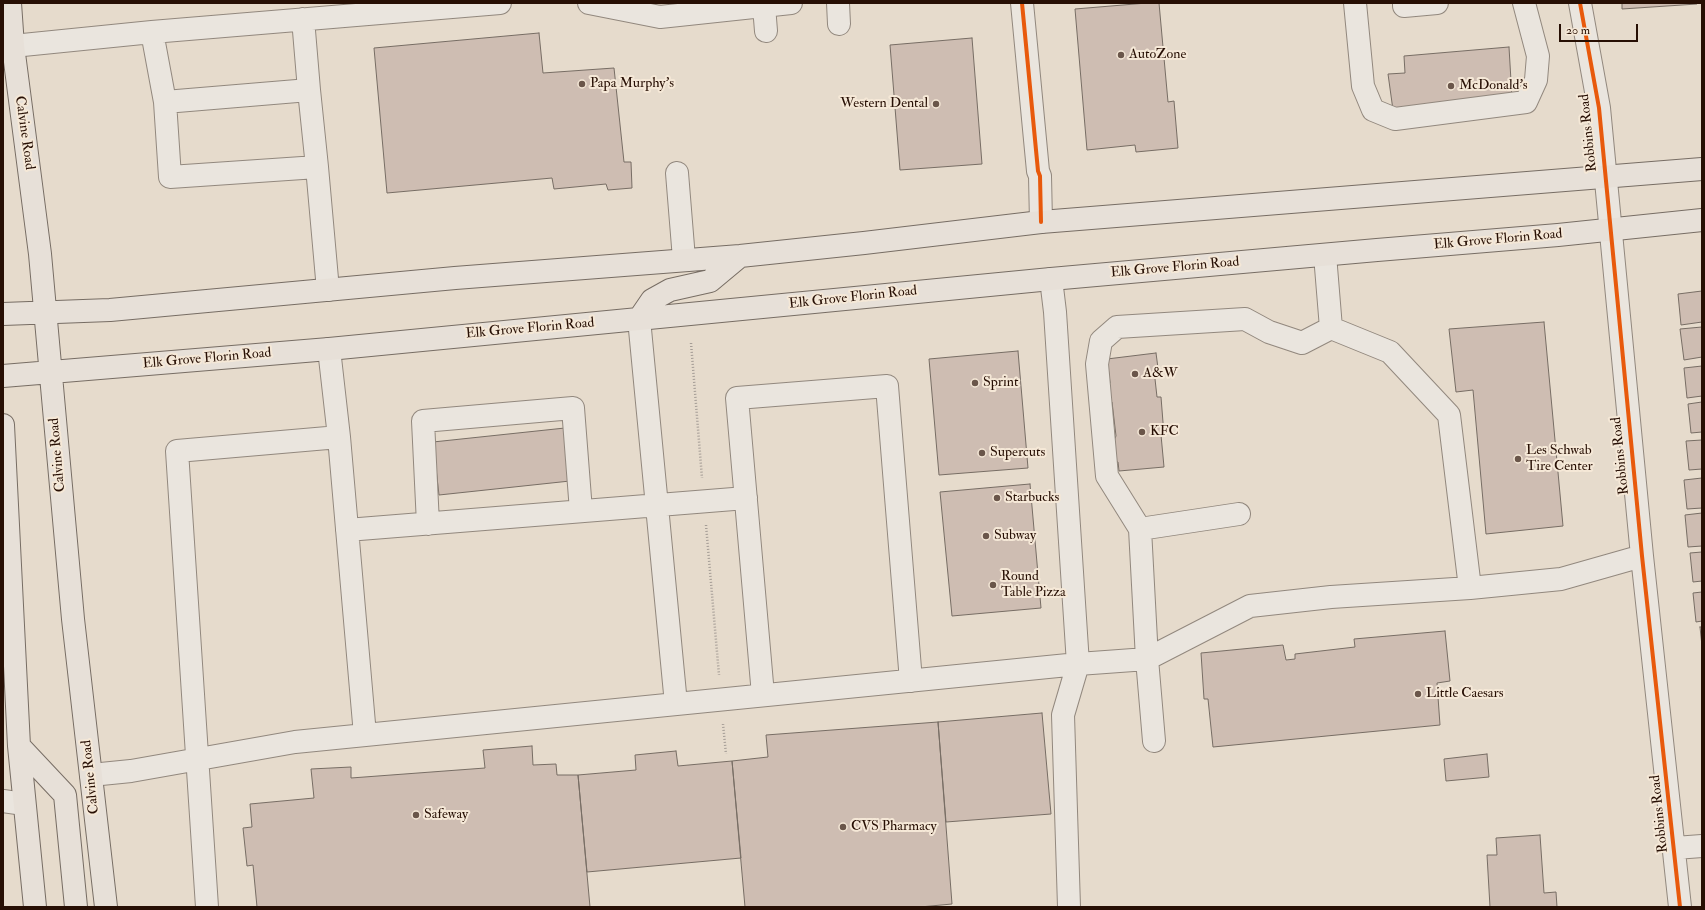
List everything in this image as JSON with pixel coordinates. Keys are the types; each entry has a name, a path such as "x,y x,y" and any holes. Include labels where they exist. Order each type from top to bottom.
{"main road":[{"name":"Calvine Road","path":"10,3 13,46 40,254 73,619 106,907"},
{"path":"3,314 110,310 328,290 740,256 1041,222 1702,168"},
{"name":"Elk Grove Florin Road","path":"3,376 329,349 1051,279 1558,235 1702,220"},
{"path":"639,319 652,300 670,290 710,281 740,256"},
{"path":"3,425 19,746 13,803 35,907"},
{"path":"19,746 65,795 76,907"}],"street":[{"path":"13,46 152,32 500,3"},
{"path":"589,3 660,17 791,3"},
{"path":"1022,3 1038,171 1040,176 1041,222"},
{"path":"1355,3 1363,86 1373,110 1395,119 1526,102 1536,80 1538,56 1524,3"},
{"path":"1404,3 1404,6 1437,3"},
{"name":"Robbins Road","path":"1580,3 1599,108 1642,556 1675,848 1680,907"},
{"path":"764,6 766,31"},
{"path":"303,19 328,290"},
{"path":"152,32 165,102 170,177 317,166"},
{"path":"165,102 309,90"},
{"path":"677,173 684,260"},
{"path":"1325,255 1331,328"},
{"path":"1051,279 1055,312 1078,664 1063,715 1069,907"},
{"path":"639,319 676,704"},
{"path":"1154,741 1147,659 1140,529 1107,476 1097,364 1101,341 1117,327 1245,319 1269,332 1302,343 1331,328 1390,352 1449,415 1470,588"},
{"path":"329,349 339,437 365,735"},
{"path":"763,695 737,398 887,386 911,681"},
{"path":"428,524 423,421 573,408 581,512"},
{"path":"207,907 177,451 339,437"},
{"path":"347,530 746,498"},
{"path":"1140,529 1239,514"},
{"path":"91,776 197,760 295,742 1078,664 1147,659 1250,606 1331,597 1470,588 1561,579 1642,556"},
{"path":"1675,848 1702,846"}],"path":[{"path":"691,343 726,754"}],"building":[{"name":"AutoZone","path":"1159,3 1168,102 1174,101 1178,148 1136,152 1135,145 1087,150 1075,9"},
{"path":"1622,3 1697,3 1697,4 1622,9"},
{"path":"539,33 543,73 614,68 624,162 631,162 632,188 608,190 606,184 554,189 552,178 387,193 374,48"},
{"name":"Western Dental","path":"972,38 982,164 900,170 890,45"},
{"name":"McDonald's","path":"1509,47 1512,98 1393,110 1388,74 1405,73 1404,56"},
{"path":"1702,291 1702,322 1681,325 1678,294"},
{"name":"Les Schwab Tire Center","path":"1544,322 1563,526 1486,534 1473,390 1456,392 1449,329"},
{"path":"1702,327 1702,357 1684,360 1680,329"},
{"path":"1018,351 1028,468 939,475 929,359"},
{"path":"1156,353 1158,368 1154,370 1157,397 1161,397 1164,435 1161,435 1164,467 1119,471 1118,462 1113,462 1111,446 1116,436 1112,402 1106,402 1104,383 1110,383 1107,359"},
{"path":"1702,366 1702,396 1687,398 1684,368"},
{"path":"1702,402 1702,432 1691,433 1688,404"},
{"path":"565,428 570,481 439,495 433,442"},
{"path":"1702,440 1702,469 1689,470 1686,441"},
{"path":"1702,478 1702,508 1687,509 1684,480"},
{"path":"1030,484 1041,608 952,616 940,492"},
{"path":"1702,513 1702,546 1688,547 1685,515"},
{"path":"1702,552 1702,581 1693,582 1690,553"},
{"path":"1702,592 1702,621 1696,622 1693,593"},
{"path":"1700,627 1702,627 1702,646"},
{"path":"1445,631 1450,681 1437,683 1440,725 1213,747 1208,699 1204,699 1201,653 1283,645 1286,660 1295,659 1295,654 1355,647 1354,639"},
{"path":"1042,713 1051,814 946,822 938,722"},
{"path":"938,722 952,904 920,907 745,907 732,761 768,757 766,735"},
{"name":"Safeway","path":"532,746 533,765 556,764 557,775 578,775 590,907 257,907 253,865 247,866 243,828 252,827 250,804 314,798 311,769 351,767 351,778 485,768 483,750"},
{"path":"676,751 678,766 732,761 741,858 587,872 578,775 636,770 635,755"},
{"path":"1487,754 1489,777 1446,781 1444,759"},
{"path":"1540,835 1544,893 1556,892 1557,907 1490,907 1487,855 1497,855 1496,838"}],"cycle path":[{"path":"1022,3 1038,171 1040,176 1041,222"},
{"path":"1580,3 1599,108 1642,556 1680,907"}],"place":[{"name":"AutoZone","path":"1121,55"},
{"name":"Papa Murphy's","path":"582,84"},
{"name":"McDonald's","path":"1451,86"},
{"name":"Western Dental","path":"936,104"},
{"name":"A&W","path":"1135,374"},
{"name":"Sprint","path":"975,383"},
{"name":"KFC","path":"1142,432"},
{"name":"Supercuts","path":"982,453"},
{"name":"Les Schwab Tire Center","path":"1518,459"},
{"name":"Starbucks","path":"997,498"},
{"name":"Subway","path":"986,536"},
{"name":"Round Table Pizza","path":"993,585"},
{"name":"Little Caesars","path":"1418,694"},
{"name":"Safeway","path":"416,815"},
{"name":"CVS Pharmacy","path":"843,827"}]}
